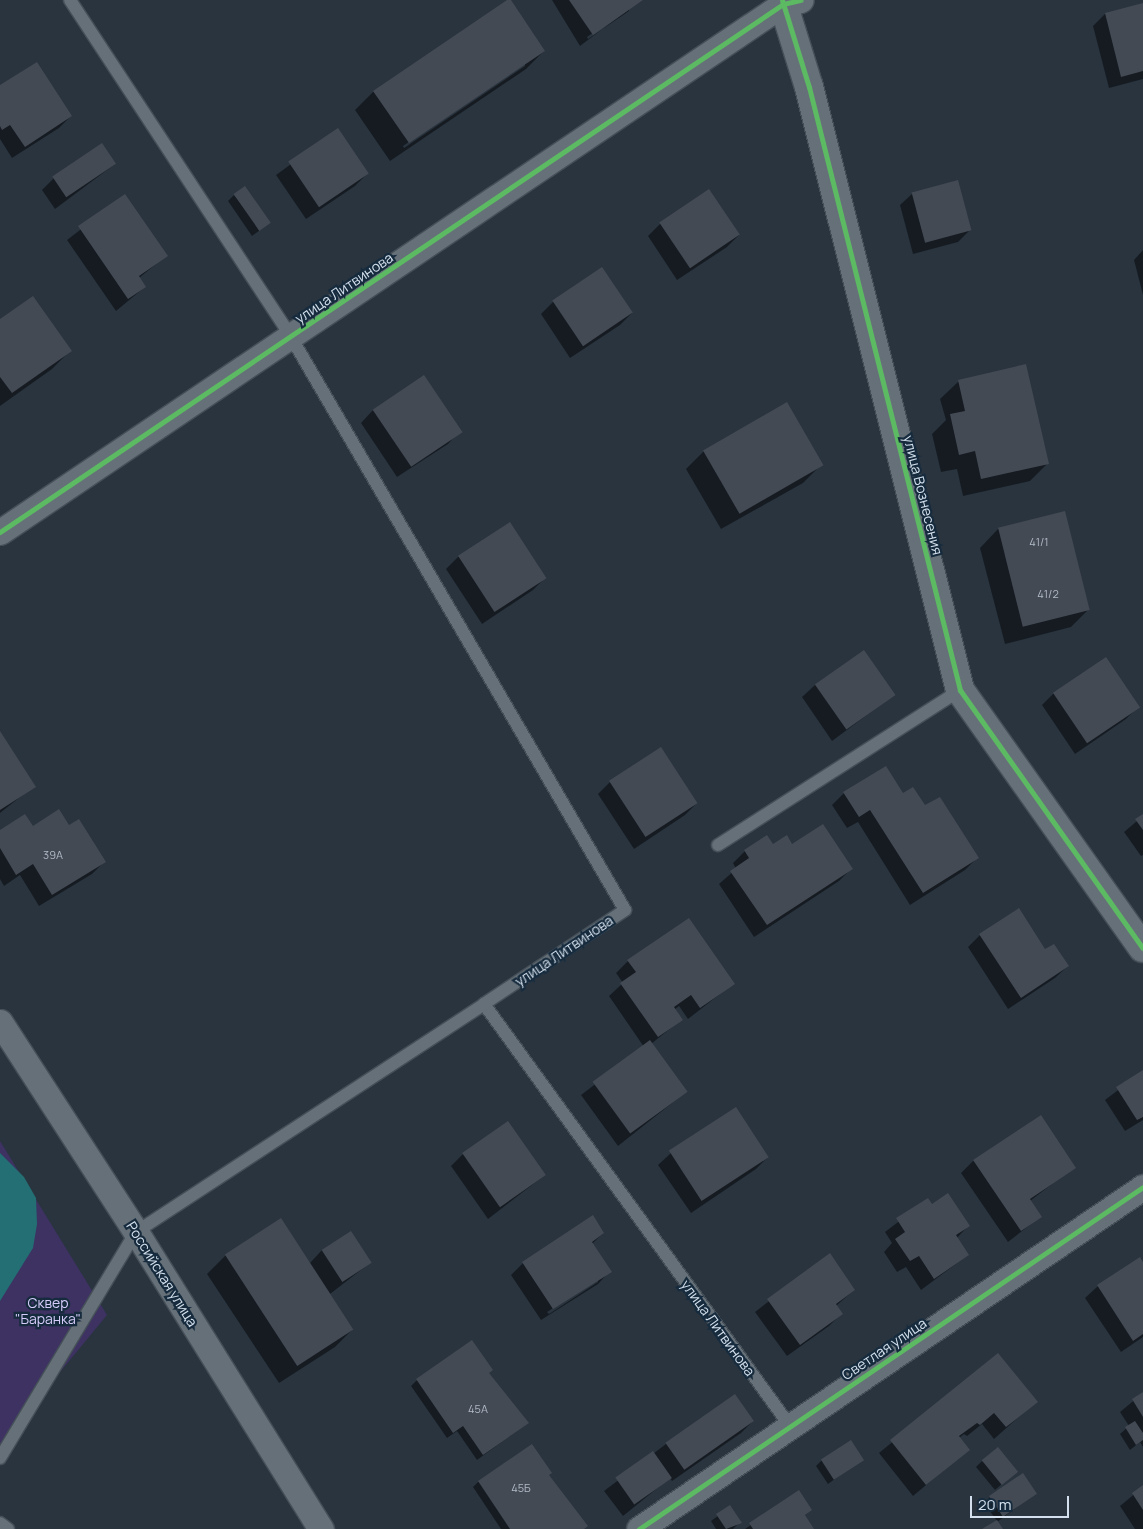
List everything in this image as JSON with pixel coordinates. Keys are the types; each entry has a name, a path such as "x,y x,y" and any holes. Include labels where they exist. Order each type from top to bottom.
{"street":[{"name":"улица Литвинова","path":"0,532 789,1"},
{"name":"улица Вознесения","path":"789,1 960,690 1143,948"},
{"name":"Российская улица","path":"0,1022 136,1232 321,1529"},
{"name":"Светлая улица","path":"638,1529 1143,1187"}],"lane":[{"path":"70,0 291,337"},
{"name":"улица Литвинова","path":"291,337 625,910 484,1004 790,1426"},
{"path":"718,845 960,690"},
{"path":"0,1458 136,1232 484,1004"},
{"path":"0,1523 8,1529"}],"green space":[{"name":"Сквер \"Баранка\"","path":"0,1141 107,1315 0,1445"}],"shaded area":[{"path":"0,1153 24,1177 36,1198 37,1224 33,1248 0,1301"}],"building":[{"path":"507,0 511,0 545,51 409,143 373,91"},
{"path":"569,0 643,0 593,35"},
{"path":"1143,3 1143,71 1121,77 1105,13"},
{"path":"37,62 72,116 25,147 10,125 2,130 0,126 0,85"},
{"path":"338,128 369,174 319,207 288,162"},
{"path":"102,143 116,164 66,197 52,177"},
{"path":"958,180 971,230 925,243 912,192"},
{"path":"245,186 271,223 259,231 234,194"},
{"path":"709,189 740,235 690,268 659,223"},
{"path":"125,194 168,256 139,276 146,287 128,299 78,226"},
{"path":"602,267 633,313 583,346 552,301"},
{"path":"33,296 72,351 12,393 0,377 0,319"},
{"path":"1026,364 1049,464 981,479 975,451 959,455 950,414 965,411 958,380"},
{"path":"424,375 463,432 411,467 373,410"},
{"path":"787,402 824,465 739,514 703,450"},
{"path":"1065,511 1090,610 1023,627 998,528"},
{"path":"510,522 546,578 494,612 458,556"},
{"path":"864,650 896,695 846,729 815,684"},
{"path":"1106,657 1140,708 1087,743 1053,693"},
{"path":"0,731 36,787 0,810"},
{"path":"661,747 697,803 645,837 609,781"},
{"path":"886,766 903,793 913,787 925,805 940,797 979,858 923,893 870,810 859,817 843,792"},
{"path":"59,809 69,825 79,819 106,862 52,895 33,864 16,875 0,848 0,830 25,814 33,826"},
{"path":"1143,814 1143,830 1135,819"},
{"path":"823,824 853,869 767,925 730,871 749,858 744,850 767,835 773,844 787,835 792,844"},
{"path":"1019,908 1045,949 1054,944 1069,966 1021,998 979,934"},
{"path":"689,918 735,984 700,1008 691,995 674,1007 683,1020 658,1037 620,983 636,972 627,960"},
{"path":"650,1040 688,1092 630,1134 593,1082"},
{"path":"1143,1070 1143,1117 1137,1120 1116,1087"},
{"path":"736,1107 769,1157 702,1201 669,1151"},
{"path":"1041,1115 1076,1168 1030,1199 1042,1217 1021,1231 973,1160"},
{"path":"508,1121 546,1175 500,1207 462,1153"},
{"path":"948,1193 970,1226 956,1235 969,1255 934,1279 919,1256 910,1261 895,1239 905,1232 896,1218 928,1198 932,1204"},
{"path":"593,1215 604,1233 592,1242 612,1272 553,1309 522,1262"},
{"path":"281,1218 353,1330 297,1366 225,1254"},
{"path":"351,1231 372,1263 342,1282 322,1250"},
{"path":"830,1253 855,1290 836,1304 843,1314 800,1345 767,1299"},
{"path":"1140,1257 1143,1262 1143,1334 1133,1341 1097,1285"},
{"path":"472,1340 493,1370 489,1373 529,1423 483,1455 463,1426 453,1433 416,1379"},
{"path":"998,1353 1038,1402 1006,1427 994,1413 980,1425 977,1423 959,1436 970,1450 926,1485 890,1440"},
{"path":"1143,1392 1143,1417 1132,1399"},
{"path":"735,1394 754,1421 684,1470 665,1443"},
{"path":"1135,1421 1143,1433 1143,1440 1136,1445 1125,1427"},
{"path":"851,1440 864,1460 834,1480 821,1460"},
{"path":"532,1444 552,1473 549,1475 588,1526 584,1529 510,1529 478,1481"},
{"path":"998,1447 1018,1472 1002,1485 982,1460"},
{"path":"653,1451 672,1478 634,1504 615,1477"},
{"path":"1023,1473 1037,1494 1003,1517 989,1496"},
{"path":"1143,1485 1143,1510 1132,1493"},
{"path":"799,1490 812,1510 805,1515 814,1529 753,1529 749,1523"},
{"path":"730,1505 742,1523 726,1529 716,1514"},
{"path":"997,1520 1003,1529 982,1529"}],"cycle path":[{"path":"782,0 809,87 960,690 1143,948"},
{"path":"0,532 783,4 801,0"},
{"path":"639,1529 1143,1187"}]}
